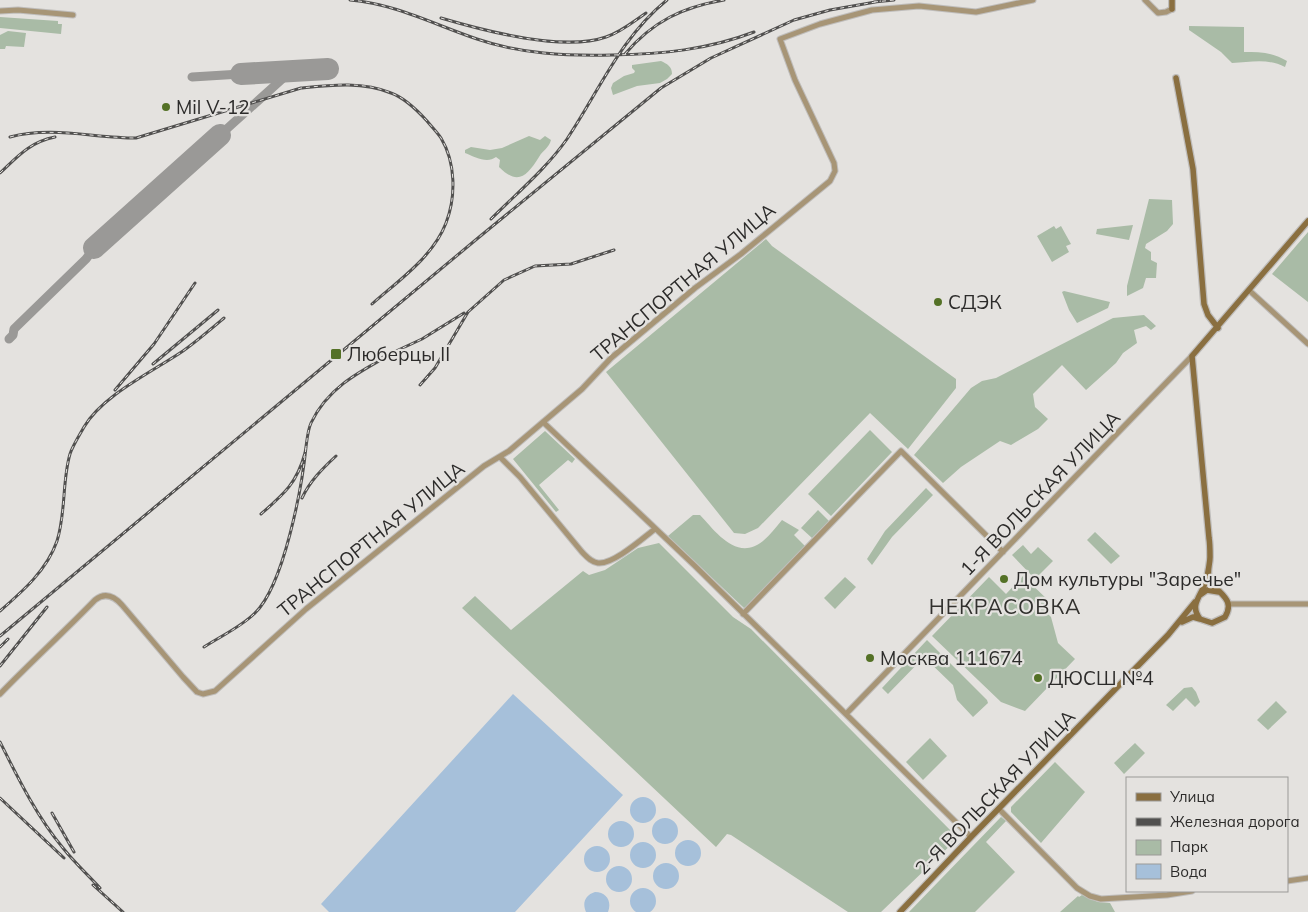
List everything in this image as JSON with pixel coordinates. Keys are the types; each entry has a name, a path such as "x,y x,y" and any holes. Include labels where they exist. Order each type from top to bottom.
{"main road":[{"path":"1172,0 1172,9"},
{"path":"1176,78 1193,170 1204,304 1208,316 1218,328"},
{"path":"1218,328 1223,319 1308,221"},
{"path":"1209,566 1204,585 1197,598 1195,609 1200,619 1212,623 1221,620 1226,614 1228,604 1224,595 1210,578 1209,538 1192,356 1226,322 1308,226"},
{"path":"1197,598 1203,592 1212,590 1224,595"},
{"name":"2-Я ВОЛЬСКАЯ УЛИЦА","path":"900,912 1175,628 1197,598"},
{"name":"2-Я ВОЛЬСКАЯ УЛИЦА","path":"1175,628 1190,618 1196,617 1200,619"}],"street":[{"name":"ТРАНСПОРТНАЯ УЛИЦА","path":"0,694 37,656 70,627 95,600 105,595 113,596 122,605 198,692 203,694 215,691 306,609 484,466 500,457 543,422 582,389 611,358 695,288 741,254 830,181 835,171 834,163 795,80 780,39 820,24 872,10 919,6 976,12 1033,0"},
{"path":"1145,0 1158,13 1172,9"},
{"path":"0,11 18,10 74,15"},
{"path":"1251,292 1308,344"},
{"name":"1-Я ВОЛЬСКАЯ УЛИЦА","path":"846,714 1192,356"},
{"path":"543,422 972,836"},
{"path":"743,614 901,451 1003,552"},
{"path":"500,457 520,477 582,552 594,562 601,563 611,560 655,529"},
{"path":"1228,604 1308,604"},
{"path":"999,809 1077,888 1090,896 1105,899 1186,892"},
{"path":"1288,881 1308,878"}],"green space":[{"path":"0,17 58,21 58,24 62,24 61,34 0,28"},
{"path":"1189,26 1244,27 1244,52 1271,54 1287,61 1285,67 1272,62 1232,63 1221,52 1189,30"},
{"path":"8,31 26,33 24,47 6,46 5,49 0,49 0,35"},
{"path":"661,61 671,69 672,74 667,79 660,83 637,86 613,95 611,88 613,83 624,76 634,73 632,65"},
{"path":"529,136 540,140 545,136 551,140 526,174 522,176 517,177 506,173 499,167 500,160 496,157 485,160 465,153 465,150 471,147 490,150 502,148"},
{"path":"1149,199 1172,200 1173,224 1167,231 1146,244 1145,248 1151,252 1151,260 1157,263 1156,278 1146,278 1143,288 1127,296 1127,286"},
{"path":"1133,225 1129,240 1096,234 1097,229"},
{"path":"1054,226 1056,229 1061,226 1071,244 1066,246 1069,252 1052,262 1037,236"},
{"path":"1308,232 1308,302 1272,274"},
{"path":"766,239 772,246 956,379 956,388 908,449 870,413 758,528 745,534 734,533 606,372"},
{"path":"1062,292 1110,302 1108,308 1077,323 1069,310"},
{"path":"1144,315 1156,326 1151,330 1146,326 1134,330 1137,343 1123,353 1116,363 1086,390 1062,365 1033,394 1035,407 1048,419 1038,429 1011,445 1000,441 961,467 943,483 914,455 971,388 982,381 996,378 1113,318"},
{"path":"870,430 892,452 831,516 808,494"},
{"path":"545,431 575,459 572,463 568,460 539,485 559,510 556,512 513,459"},
{"path":"926,488 933,495 892,537 872,565 867,559 885,531"},
{"path":"818,510 829,521 812,538 801,528"},
{"path":"693,515 700,515 728,542 744,548 753,547 763,541 782,520 799,530 794,535 805,546 749,606 744,608 668,536"},
{"path":"1095,532 1120,556 1111,564 1087,540"},
{"path":"659,543 733,617 751,629 958,838 881,912 848,912 731,835 727,834 716,847 462,608 475,596 511,630 583,571 589,575 605,570 638,548"},
{"path":"1023,545 1031,554 1038,547 1053,561 1035,579 1012,555"},
{"path":"1023,576 1050,602 1046,612 1051,617 1058,643 1075,659 1025,711 1001,702 932,636 989,577 1006,594"},
{"path":"845,577 856,587 835,609 824,598"},
{"path":"927,640 987,700 988,703 973,717 957,700 953,685 924,657 888,694 882,688"},
{"path":"1192,687 1200,702 1195,707 1186,698 1173,711 1166,705 1184,688"},
{"path":"1276,701 1287,712 1268,730 1257,720"},
{"path":"930,738 947,756 923,780 906,762"},
{"path":"1135,743 1145,753 1124,774 1114,763"},
{"path":"1055,762 1085,792 1041,843 1011,812 1011,807"},
{"path":"1001,817 1006,821 986,842 1015,872 975,912 909,912"},
{"path":"1082,895 1098,902 1110,903 1115,912 1060,912 1078,896"}],"water":[{"path":"513,694 623,795 515,912 329,912 321,904"},
{"path":"643,797 652,801 656,810 652,819 643,823 634,819 630,810 634,801"},
{"path":"665,818 674,822 678,831 674,840 665,844 656,840 652,831 656,822"},
{"path":"621,821 630,825 634,834 630,843 621,847 612,843 608,834 612,825"},
{"path":"688,840 697,844 701,853 697,862 688,866 679,862 675,853 679,844"},
{"path":"643,842 652,846 656,855 652,864 643,868 634,864 630,855 634,846"},
{"path":"597,846 606,850 610,859 606,868 597,872 588,868 584,859 588,850"},
{"path":"666,863 675,867 679,876 675,885 666,889 657,885 653,876 657,867"},
{"path":"619,866 628,870 632,879 628,888 619,892 610,888 606,879 610,870"},
{"path":"638,889 648,889 655,896 655,906 648,913 638,913 631,906 631,896"},
{"path":"595,892 599,892 608,898 608,912 586,912 585,900"}],"taxiway":[{"path":"220,135 291,71"},
{"path":"192,77 241,74"},
{"path":"9,339 13,335 14,329 86,259 94,248"}],"runway":[{"path":"241,74 328,69"},
{"path":"94,248 220,135"}],"railway":[{"path":"350,0 399,10 494,44 544,53 595,55 667,52 702,47 754,32"},
{"path":"491,219 541,171 559,150 579,121 612,65 636,31 667,0"},
{"path":"625,54 636,42 670,17 682,11 724,0"},
{"path":"874,2 894,0"},
{"path":"0,636 661,88 711,58 794,20 830,10 881,1"},
{"path":"441,18 501,34 546,41 568,42 588,41 606,37 622,30 646,13"},
{"path":"10,137 57,132 136,138 301,88 358,85 380,89 396,95 415,109 441,138 450,158 452,169 452,202 446,223 433,247 414,268 372,304"},
{"path":"0,173 31,146 55,137"},
{"path":"420,385 435,368 468,312 504,280 535,266 571,264 614,250"},
{"path":"115,390 154,344 195,283"},
{"path":"153,364 218,310"},
{"path":"381,358 422,339 464,313"},
{"path":"0,611 41,571 53,552 60,530 70,454 92,415 116,394 183,351 224,318"},
{"path":"261,514 283,494 294,480 305,453 311,423 325,401 344,383 388,356"},
{"path":"204,647 244,623 255,613 275,581 296,510 306,447"},
{"path":"302,498 317,476 336,456"},
{"path":"0,666 47,607"},
{"path":"0,647 8,639"},
{"path":"0,742 28,797 45,823 67,853 100,888"},
{"path":"0,798 64,858"},
{"path":"52,813 74,852"},
{"path":"93,885 123,912"}],"place":[{"name":"Mil V-12","path":"166,107"},
{"name":"СДЭК","path":"938,302"},
{"name":"Люберцы II","path":"336,354"},
{"name":"Дом культуры \"Заречье\"","path":"1004,579"},
{"name":"Москва 111674","path":"870,658"},
{"name":"ДЮСШ №4","path":"1038,678"}],"district":[{"name":"НЕКРАСОВКА","path":"1005,606"}]}
